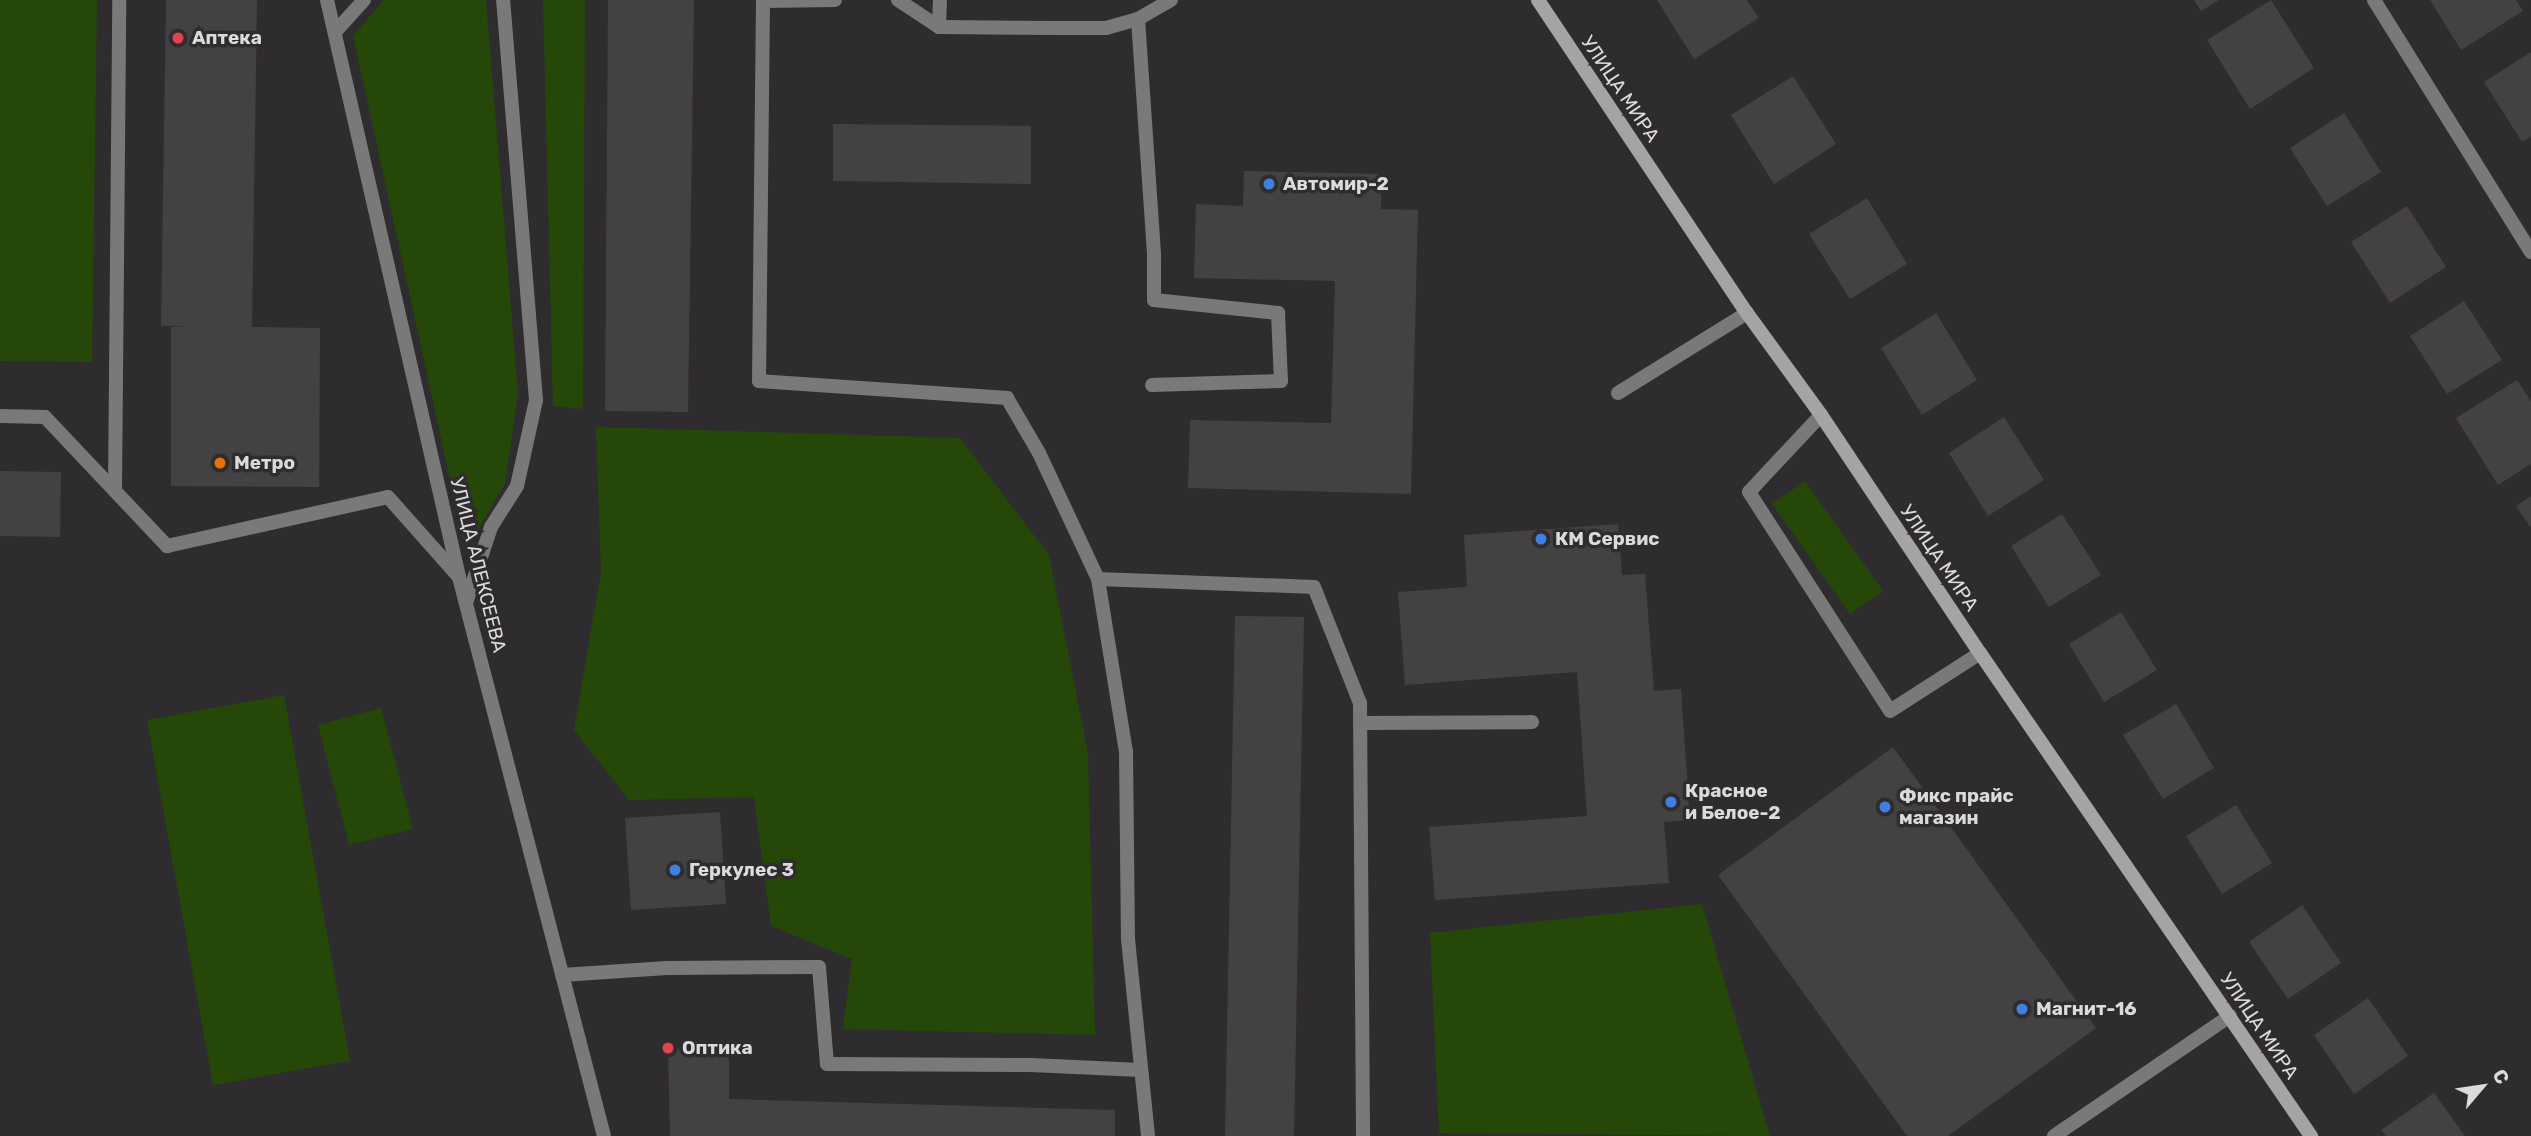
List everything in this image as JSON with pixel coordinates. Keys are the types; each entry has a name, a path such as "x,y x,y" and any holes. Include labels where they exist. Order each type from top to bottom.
{"main road":[{"name":"УЛИЦА МИРА","path":"1538,0 1747,313 1821,415 1980,653 2311,1136"}],"street":[{"path":"115,491 119,0"},
{"name":"УЛИЦА АЛЕКСЕЕВА","path":"327,0 459,577 604,1136"},
{"path":"335,32 365,0"},
{"path":"467,600 491,527 517,486 536,400 503,0"},
{"path":"835,0 763,0 759,381 1007,398 1039,453 1098,579 1126,751 1128,939 1148,1136"},
{"path":"898,0 939,27 1106,28 1138,19 1171,0"},
{"path":"939,27 940,0"},
{"path":"2374,0 2531,253"},
{"path":"1138,19 1154,256 1154,300 1278,313 1281,381 1152,385"},
{"path":"1618,393 1747,313"},
{"path":"1821,415 1749,492 1890,712 1980,653"},
{"path":"0,416 45,416 167,546 388,497 459,577"},
{"path":"1098,579 1314,587 1360,703 1363,1136"},
{"path":"1360,723 1532,722"},
{"path":"562,975 667,968 818,967 827,1064 1031,1065 1140,1070"},
{"path":"2054,1136 2230,1016"}],"green space":[{"path":"0,0 97,0 92,362 0,361"},
{"path":"384,0 486,0 518,394 505,483 466,552 353,36"},
{"path":"543,0 585,0 583,409 553,406"},
{"path":"596,427 960,438 1049,555 1088,754 1095,1035 843,1029 852,959 771,926 754,797 629,800 574,730 601,572"},
{"path":"1805,481 1883,591 1850,614 1772,504"},
{"path":"284,695 350,1061 213,1085 147,720"},
{"path":"381,708 413,829 349,845 318,725"},
{"path":"1702,904 1770,1136 1439,1133 1430,933"}],"building":[{"path":"166,0 257,0 252,327 320,328 319,487 171,486 171,327 189,326 161,326"},
{"path":"608,0 694,0 688,412 605,411"},
{"path":"1657,0 1747,0 1759,18 1694,59"},
{"path":"2194,0 2219,0 2201,11"},
{"path":"2271,0 2314,68 2250,109 2207,40"},
{"path":"2430,0 2516,0 2523,11 2461,50"},
{"path":"2531,52 2531,136 2522,142 2484,82"},
{"path":"1793,76 1836,144 1774,184 1731,115"},
{"path":"2344,113 2381,172 2327,206 2290,148"},
{"path":"833,124 1031,126 1031,184 833,181"},
{"path":"1244,171 1381,174 1381,209 1418,210 1411,494 1188,488 1190,420 1331,423 1335,281 1194,278 1196,204 1243,206"},
{"path":"1867,198 1907,264 1850,299 1809,234"},
{"path":"2407,206 2446,267 2390,303 2351,242"},
{"path":"2464,301 2502,360 2447,394 2410,336"},
{"path":"1936,313 1977,380 1922,415 1881,348"},
{"path":"2517,380 2531,401 2531,464 2498,485 2456,418"},
{"path":"2004,417 2044,480 1988,516 1949,453"},
{"path":"0,471 61,472 60,537 0,536"},
{"path":"2531,496 2531,528 2516,506"},
{"path":"2062,514 2101,575 2049,607 2011,546"},
{"path":"1618,524 1622,575 1645,574 1654,691 1681,689 1690,820 1664,822 1669,883 1435,900 1429,827 1587,816 1577,672 1405,685 1398,592 1467,587 1464,535"},
{"path":"2121,612 2157,670 2104,702 2069,644"},
{"path":"1235,616 1304,617 1294,1136 1225,1136"},
{"path":"2176,704 2214,768 2163,799 2123,735"},
{"path":"1893,747 2096,1028 1948,1136 1907,1136 1718,875"},
{"path":"2236,805 2272,863 2222,894 2186,836"},
{"path":"720,812 726,904 631,910 625,818"},
{"path":"2302,905 2341,963 2288,999 2249,942"},
{"path":"2368,998 2408,1056 2354,1094 2314,1035"},
{"path":"668,1048 729,1050 729,1099 1115,1110 1115,1136 670,1136"},
{"path":"2434,1093 2465,1136 2386,1136 2381,1130"}],"place":[{"name":"Аптека","path":"178,38"},
{"name":"Автомир-2","path":"1269,184"},
{"name":"Метро","path":"220,463"},
{"name":"КМ Сервис","path":"1541,539"},
{"name":"Красное и Белое-2","path":"1671,802"},
{"name":"Фикс прайс магазин","path":"1885,807"},
{"name":"Геркулес 3","path":"675,870"},
{"name":"Магнит-16","path":"2022,1009"},
{"name":"Оптика","path":"668,1048"}]}
